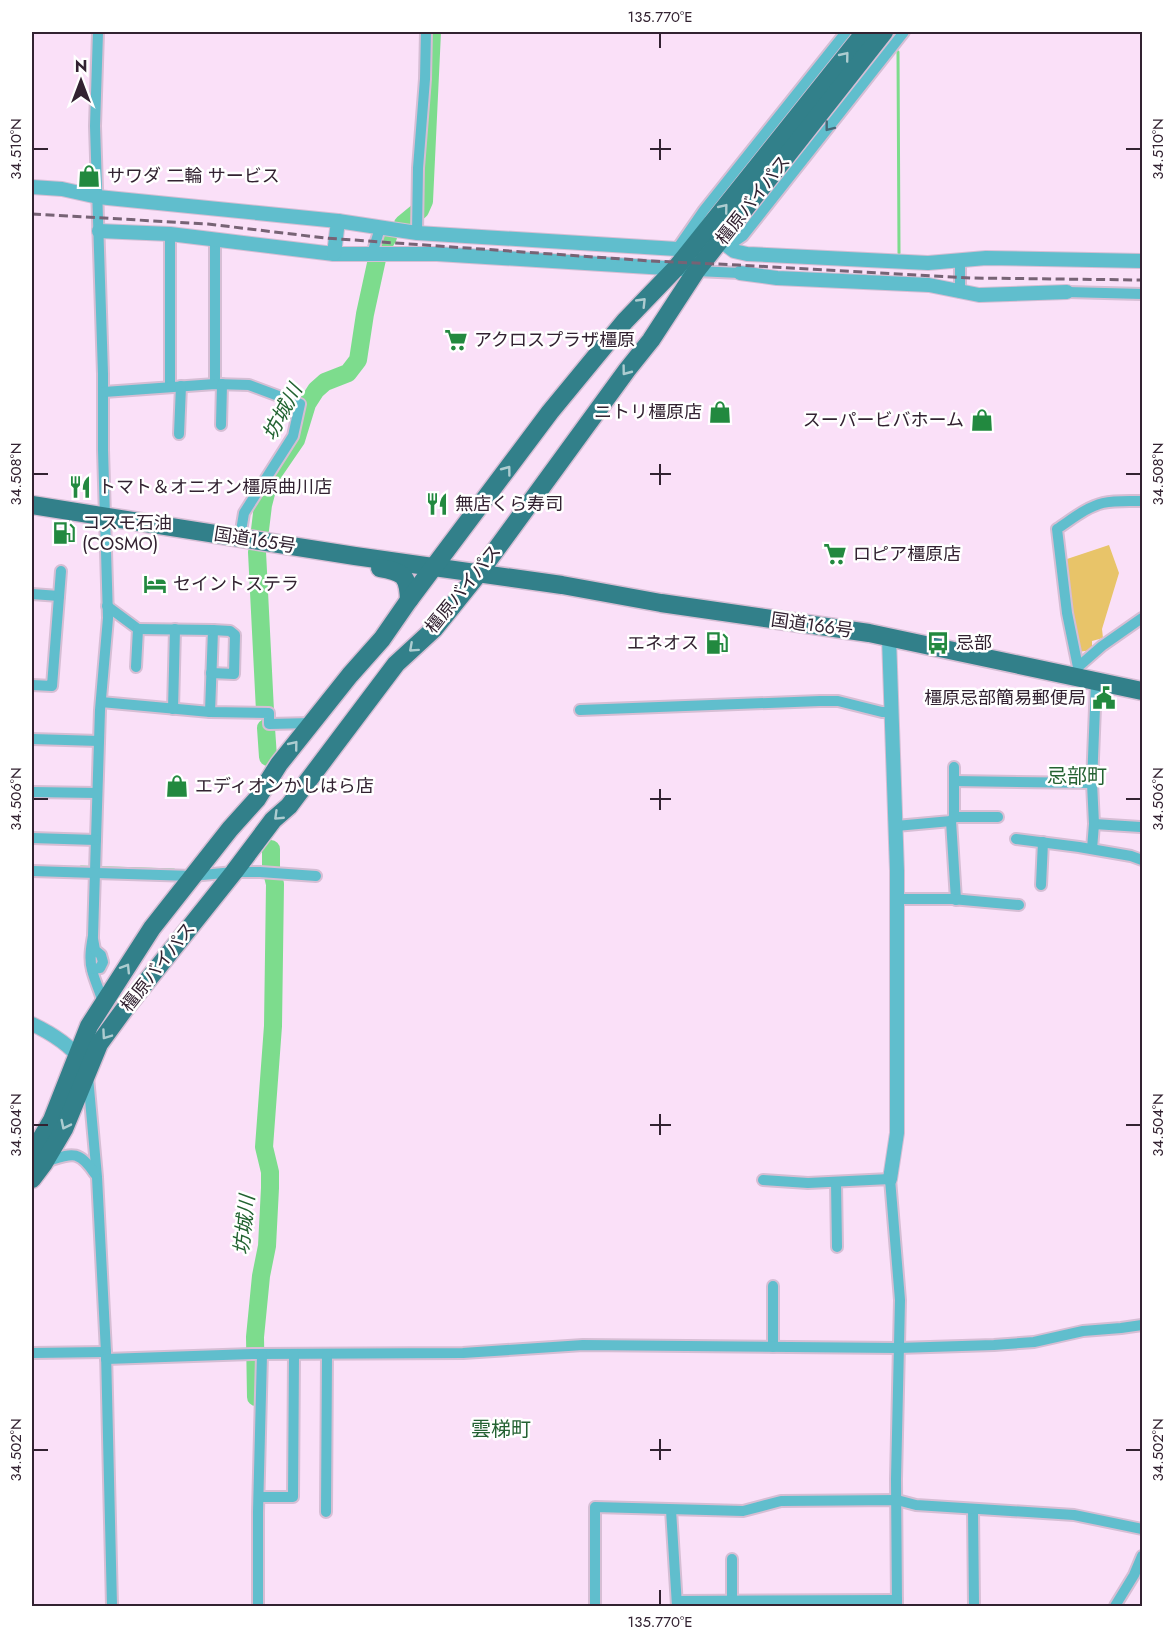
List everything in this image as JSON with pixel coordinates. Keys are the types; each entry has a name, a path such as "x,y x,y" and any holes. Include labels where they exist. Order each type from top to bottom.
{"highway":[{"name":"橿原バイパス","path":"32,1179 52,1120 89,1026 152,928 230,829 257,799 279,764 382,639 550,412 865,32"},
{"name":"橿原バイパス","path":"38,1158 64,1129 99,1044 123,1011 273,820 289,806 396,664 434,629 479,573 651,340 696,271 724,244 884,32"},
{"name":"国道165号","path":"32,505 355,556 479,573"},
{"path":"355,556 372,566 394,570 402,575 408,584 409,600"},
{"name":"国道166号","path":"479,573 661,603 869,633 1077,672 1096,682 1143,691"},
{"path":"333,697 357,714"}],"street":[{"path":"98,32 95,126 104,392 103,450 108,618 100,702 91,952 92,969 103,1005"},
{"path":"417,233 418,168 426,32"},
{"path":"680,257 704,210 846,32"},
{"path":"724,244 743,236 904,32"},
{"path":"32,187 62,189 98,197 338,221 417,233 680,257 696,271 740,273 767,278 929,285 979,295 1067,292 1143,294"},
{"path":"334,254 338,221"},
{"path":"372,254 380,228"},
{"path":"99,231 170,234 334,254 680,257"},
{"path":"170,234 175,387 179,435"},
{"path":"215,239 221,425"},
{"path":"724,244 734,251 747,254 928,263 986,258 1143,261"},
{"path":"960,260 960,292"},
{"path":"104,392 218,384 249,385 300,404 293,436 244,513 240,537"},
{"path":"1077,672 1067,614 1057,529 1091,507 1102,503 1143,501"},
{"path":"32,686 52,686 61,571"},
{"path":"32,594 59,596"},
{"path":"107,606 138,629 230,631 235,635 234,674 211,673"},
{"path":"1077,672 1102,646 1143,618"},
{"path":"136,667 138,629"},
{"path":"173,709 175,629"},
{"path":"210,712 213,630"},
{"path":"672,1510 677,1604 732,1601 897,1603 900,1300 890,1179 897,1133 897,899 889,638"},
{"path":"1092,849 1096,682"},
{"path":"580,710 838,701 892,712"},
{"path":"100,702 210,712 268,713 270,724 312,723"},
{"path":"32,739 99,741"},
{"path":"954,767 952,819 956,900"},
{"path":"954,781 1092,783"},
{"path":"32,792 97,794"},
{"path":"896,826 952,819 998,817"},
{"path":"1094,824 1140,827"},
{"path":"32,838 96,840"},
{"path":"1016,839 1092,849 1143,860"},
{"path":"1041,885 1044,842"},
{"path":"32,871 95,869 192,876 260,872 316,876"},
{"path":"897,899 956,900 1019,905"},
{"path":"32,1024 59,1038 77,1055 87,1071 97,1177 106,1356 112,1606"},
{"path":"38,1158 69,1154 78,1156 88,1163 97,1177"},
{"path":"763,1180 808,1183 890,1179"},
{"path":"836,1182 837,1247"},
{"path":"773,1286 773,1347"},
{"path":"32,1353 106,1356 463,1353 583,1345 898,1348 1004,1344 1034,1341 1083,1331 1143,1325"},
{"path":"257,1354 258,1606"},
{"path":"259,1497 293,1497 294,1354"},
{"path":"326,1512 327,1354"},
{"path":"595,1606 595,1508 742,1511 781,1501 897,1500 916,1505 1074,1515 1143,1529"},
{"path":"973,1509 974,1606"},
{"path":"1115,1606 1143,1556"},
{"path":"732,1559 732,1601"}],"shaded area":[{"path":"1109,545 1119,573 1102,629 1103,638 1092,641 1092,650 1071,653 1055,563"}],"waterway":[{"name":"坊城川","path":"403,224 420,210 424,201 432,32"},
{"path":"898,52 899,253"},
{"name":"坊城川","path":"382,247 388,237"},
{"name":"坊城川","path":"260,530 270,478 296,440 307,404 316,390 325,382 348,373 358,360 377,259"},
{"name":"坊城川","path":"257,552 265,711"},
{"name":"坊城川","path":"266,728 268,757"},
{"name":"坊城川","path":"256,1397 255,1337 261,1276 267,1246 270,1188 270,1172 264,1147 273,1026 275,884 271,868 271,849"},
{"path":"81,867 174,870"}],"railway":[{"path":"32,214 208,224 325,238 651,261 972,278 1142,280"}],"place":[{"name":"サワダ 二輪 サービス","path":"89,176"},
{"name":"アクロスプラザ橿原","path":"456,340"},
{"name":"ニトリ橿原店","path":"720,412"},
{"name":"スーパービバホーム","path":"982,420"},
{"name":"トマト＆オニオン橿原曲川店","path":"80,487"},
{"name":"無店くら寿司","path":"437,504"},
{"name":"コスモ石油 (COSMO)","path":"64,533"},
{"name":"ロピア橿原店","path":"835,554"},
{"name":"セイントステラ","path":"155,584"},
{"name":"エネオス","path":"717,643"},
{"name":"忌部","path":"938,643"},
{"name":"橿原忌部簡易郵便局","path":"1104,698"},
{"name":"エディオンかしはら店","path":"177,786"}],"district":[{"name":"忌部町","path":"1077,776"},
{"name":"雲梯町","path":"501,1429"}]}
